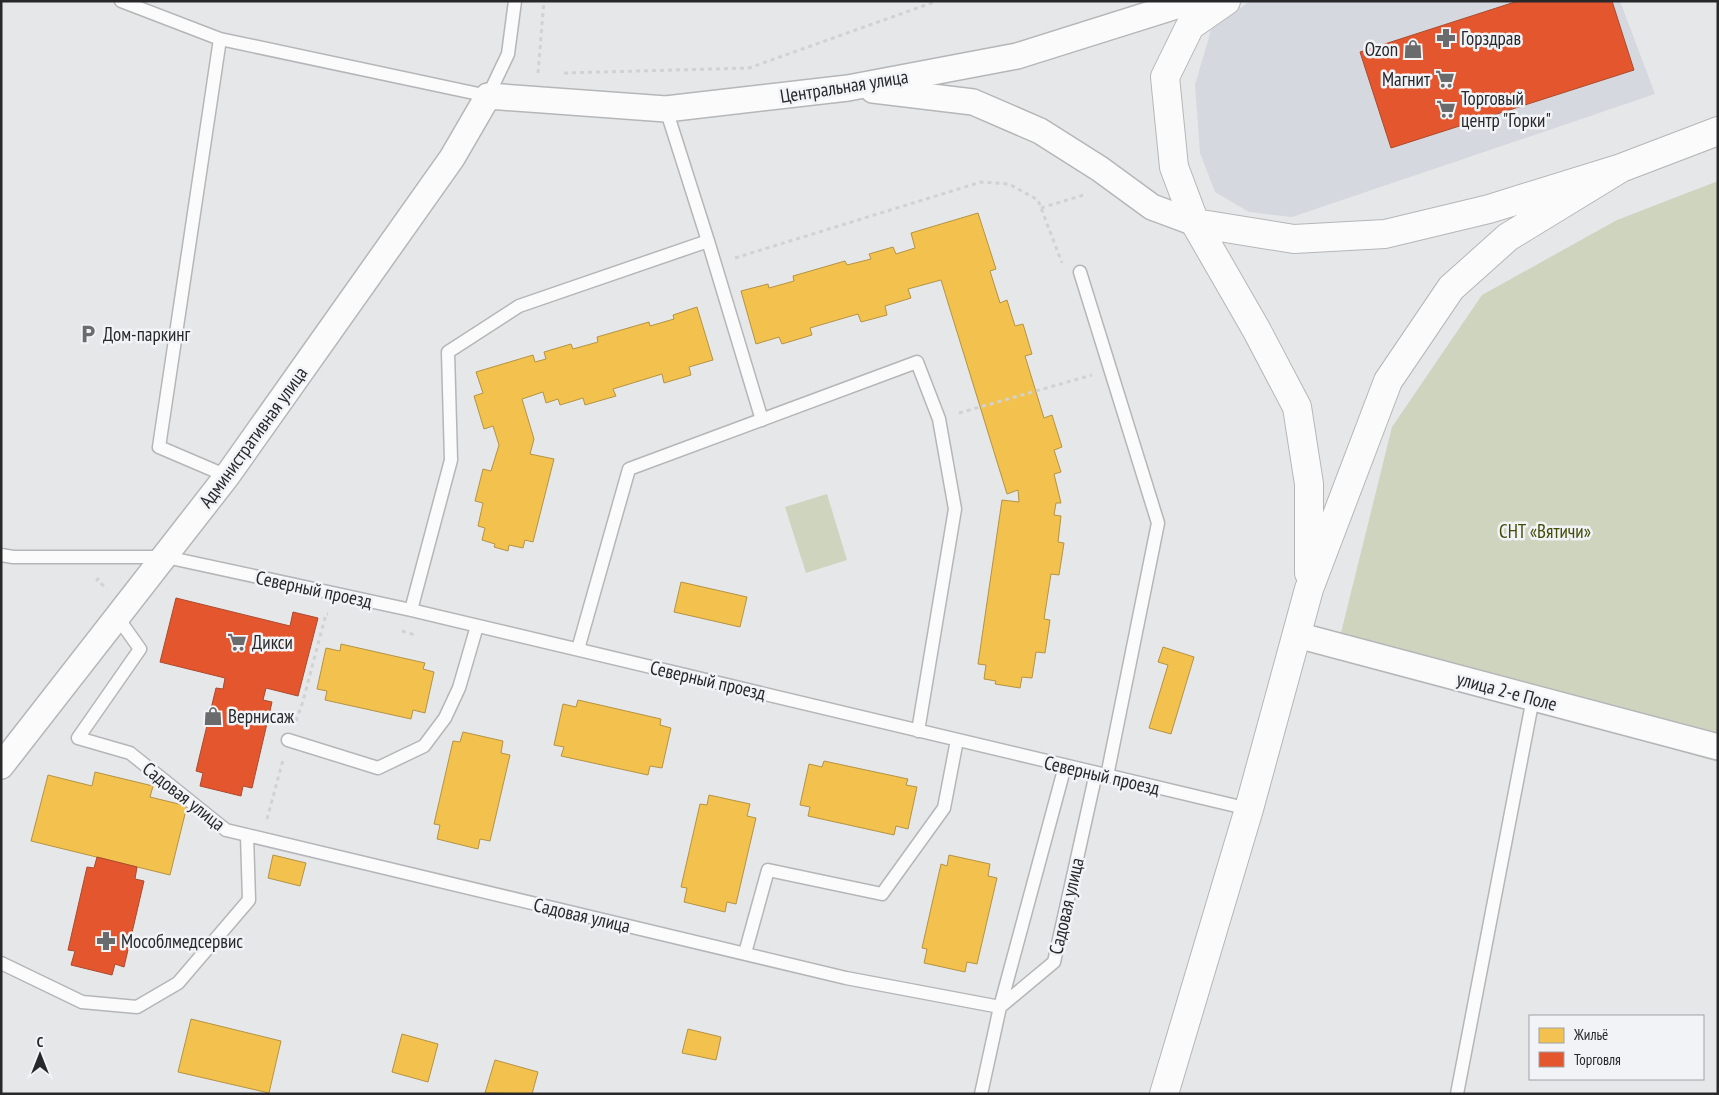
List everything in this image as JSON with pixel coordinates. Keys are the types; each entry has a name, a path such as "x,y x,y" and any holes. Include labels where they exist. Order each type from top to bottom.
{"main road":[{"path":"1226,1 1190,26 1165,77 1174,167 1195,223 1298,407 1309,484 1309,590"},
{"path":"1195,223 1294,239 1384,234 1489,209 1621,168 1718,131"},
{"path":"1164,1094 1249,809 1309,590 1388,381 1451,288 1508,237 1621,168"}],"street":[{"name":"Центральная улица","path":"488,96 666,109 848,88 1017,56 1192,1"},
{"path":"848,88 973,102 1040,131 1100,169 1152,207 1195,223"},
{"name":"Административная улица","path":"1,766 166,557 227,476 452,158 488,96"},
{"name":"улица 2-е Поле","path":"1297,635 1718,747"}],"lane":[{"path":"121,1 220,39 488,96 508,54 515,1"},
{"path":"220,39 159,447 227,476"},
{"path":"666,109 762,420"},
{"path":"411,610 451,460 448,352 519,306 708,241"},
{"name":"Садовая улица","path":"118,618 140,649 78,738 130,753 226,830 846,978 1000,1007 1054,962 1101,775 1158,523 1080,272"},
{"path":"578,649 629,469 917,362 940,419 955,509 918,731"},
{"name":"Северный проезд","path":"1,555 13,558 166,557 411,610 1249,809"},
{"path":"288,740 378,768 424,746 445,718 459,688 477,626"},
{"path":"1457,1094 1533,698"},
{"path":"745,953 768,870 882,894 944,808 957,740"},
{"path":"981,1094 1000,1007 1066,766"},
{"path":"1,963 82,1002 137,1007 178,983 250,900 247,835"}],"path":[{"path":"538,100 538,73 544,1"},
{"path":"558,73 749,68 937,1"},
{"path":"715,264 981,182 1009,184 1038,200 1066,274 1080,272"},
{"path":"940,419 1110,370"},
{"path":"261,839 288,740 303,701 326,614 335,616"},
{"path":"393,629 422,636"}],"shaded area":[{"path":"1250,1 1620,1 1655,94 1292,217 1249,212 1215,192 1200,153 1195,85 1211,30"}],"green space":[{"name":"СНТ «Вятичи»","path":"1718,181 1718,762 1336,653 1392,427 1482,295 1617,220"},
{"path":"827,494 847,560 806,573 785,507"}],"building: Жильё":[{"path":"978,213 996,269 990,271 1000,303 1007,300 1015,326 1023,324 1032,354 1025,356 1044,418 1052,415 1062,447 1054,450 1061,472 1054,474 1061,503 1056,503 1054,515 1061,516 1058,542 1064,543 1059,575 1051,574 1044,619 1050,620 1045,653 1036,652 1032,678 1022,677 1020,688 995,684 996,681 984,679 986,665 978,664 1002,500 1019,502 1018,490 1007,494 941,280 908,289 911,298 885,306 887,315 861,322 858,314 810,328 812,335 782,344 779,337 756,344 741,291 768,284 769,288 794,281 793,276 845,261 847,265 871,259 869,254 893,247 896,254 915,248 911,233"},
{"path":"697,307 713,360 689,367 691,375 664,383 662,374 613,389 616,396 585,405 583,398 560,405 558,399 546,403 543,392 522,399 534,439 530,454 554,459 533,542 525,540 523,548 509,545 508,551 494,547 495,544 482,540 485,528 478,526 483,503 475,501 483,469 491,471 499,445 493,426 484,429 474,396 483,393 476,372 533,355 535,362 546,359 544,352 571,344 573,349 598,342 597,337 649,322 650,326 674,319 673,315"},
{"path":"681,582 747,597 740,627 674,612"},
{"path":"341,644 425,663 423,669 434,672 425,713 413,710 411,719 325,700 327,691 317,689 326,648 340,651"},
{"path":"1163,647 1194,657 1171,734 1149,728 1168,665 1158,662"},
{"path":"578,700 661,719 660,725 671,728 662,768 650,766 648,775 561,756 564,747 554,745 563,704 576,707"},
{"path":"463,732 503,741 501,753 510,755 490,841 480,839 478,849 437,839 440,825 434,824 453,741 460,742"},
{"path":"824,761 908,779 906,785 917,787 908,829 896,826 894,835 808,816 810,807 800,805 809,764 822,767"},
{"path":"95,772 153,786 150,797 187,806 170,875 31,841 48,775 92,786"},
{"path":"709,795 750,804 747,816 756,818 736,904 727,902 725,912 684,902 687,888 681,887 700,804 707,805"},
{"path":"273,855 306,863 300,886 268,878"},
{"path":"949,855 990,864 988,876 997,878 977,964 967,962 965,972 924,963 927,949 922,948 941,864 947,866"},
{"path":"191,1019 281,1041 269,1093 178,1072"},
{"path":"688,1029 721,1037 716,1060 682,1053"},
{"path":"402,1034 438,1044 428,1082 392,1072"},
{"path":"495,1060 538,1072 532,1094 485,1093"}],"building: Торговля":[{"name":"Торговый центр \"Горки\"","path":"1518,1 1612,1 1634,70 1391,148 1360,52"},
{"path":"176,598 290,626 293,612 318,618 298,696 266,688 263,700 272,702 252,788 243,786 241,796 200,786 203,773 196,771 216,688 223,689 225,678 160,662"},
{"path":"97,857 137,867 135,879 144,881 124,967 115,964 112,975 71,965 75,951 68,950 87,867 94,868"}],"place":[{"name":"Горздрав","path":"1446,38"},
{"name":"Ozon","path":"1413,49"},
{"name":"Магнит","path":"1445,79"},
{"name":"Торговый центр \"Горки\"","path":"1446,109"},
{"name":"Дом-паркинг","path":"88,334"},
{"name":"Дикси","path":"237,642"},
{"name":"Вернисаж","path":"213,716"},
{"name":"Мособлмедсервис","path":"106,941"}]}
